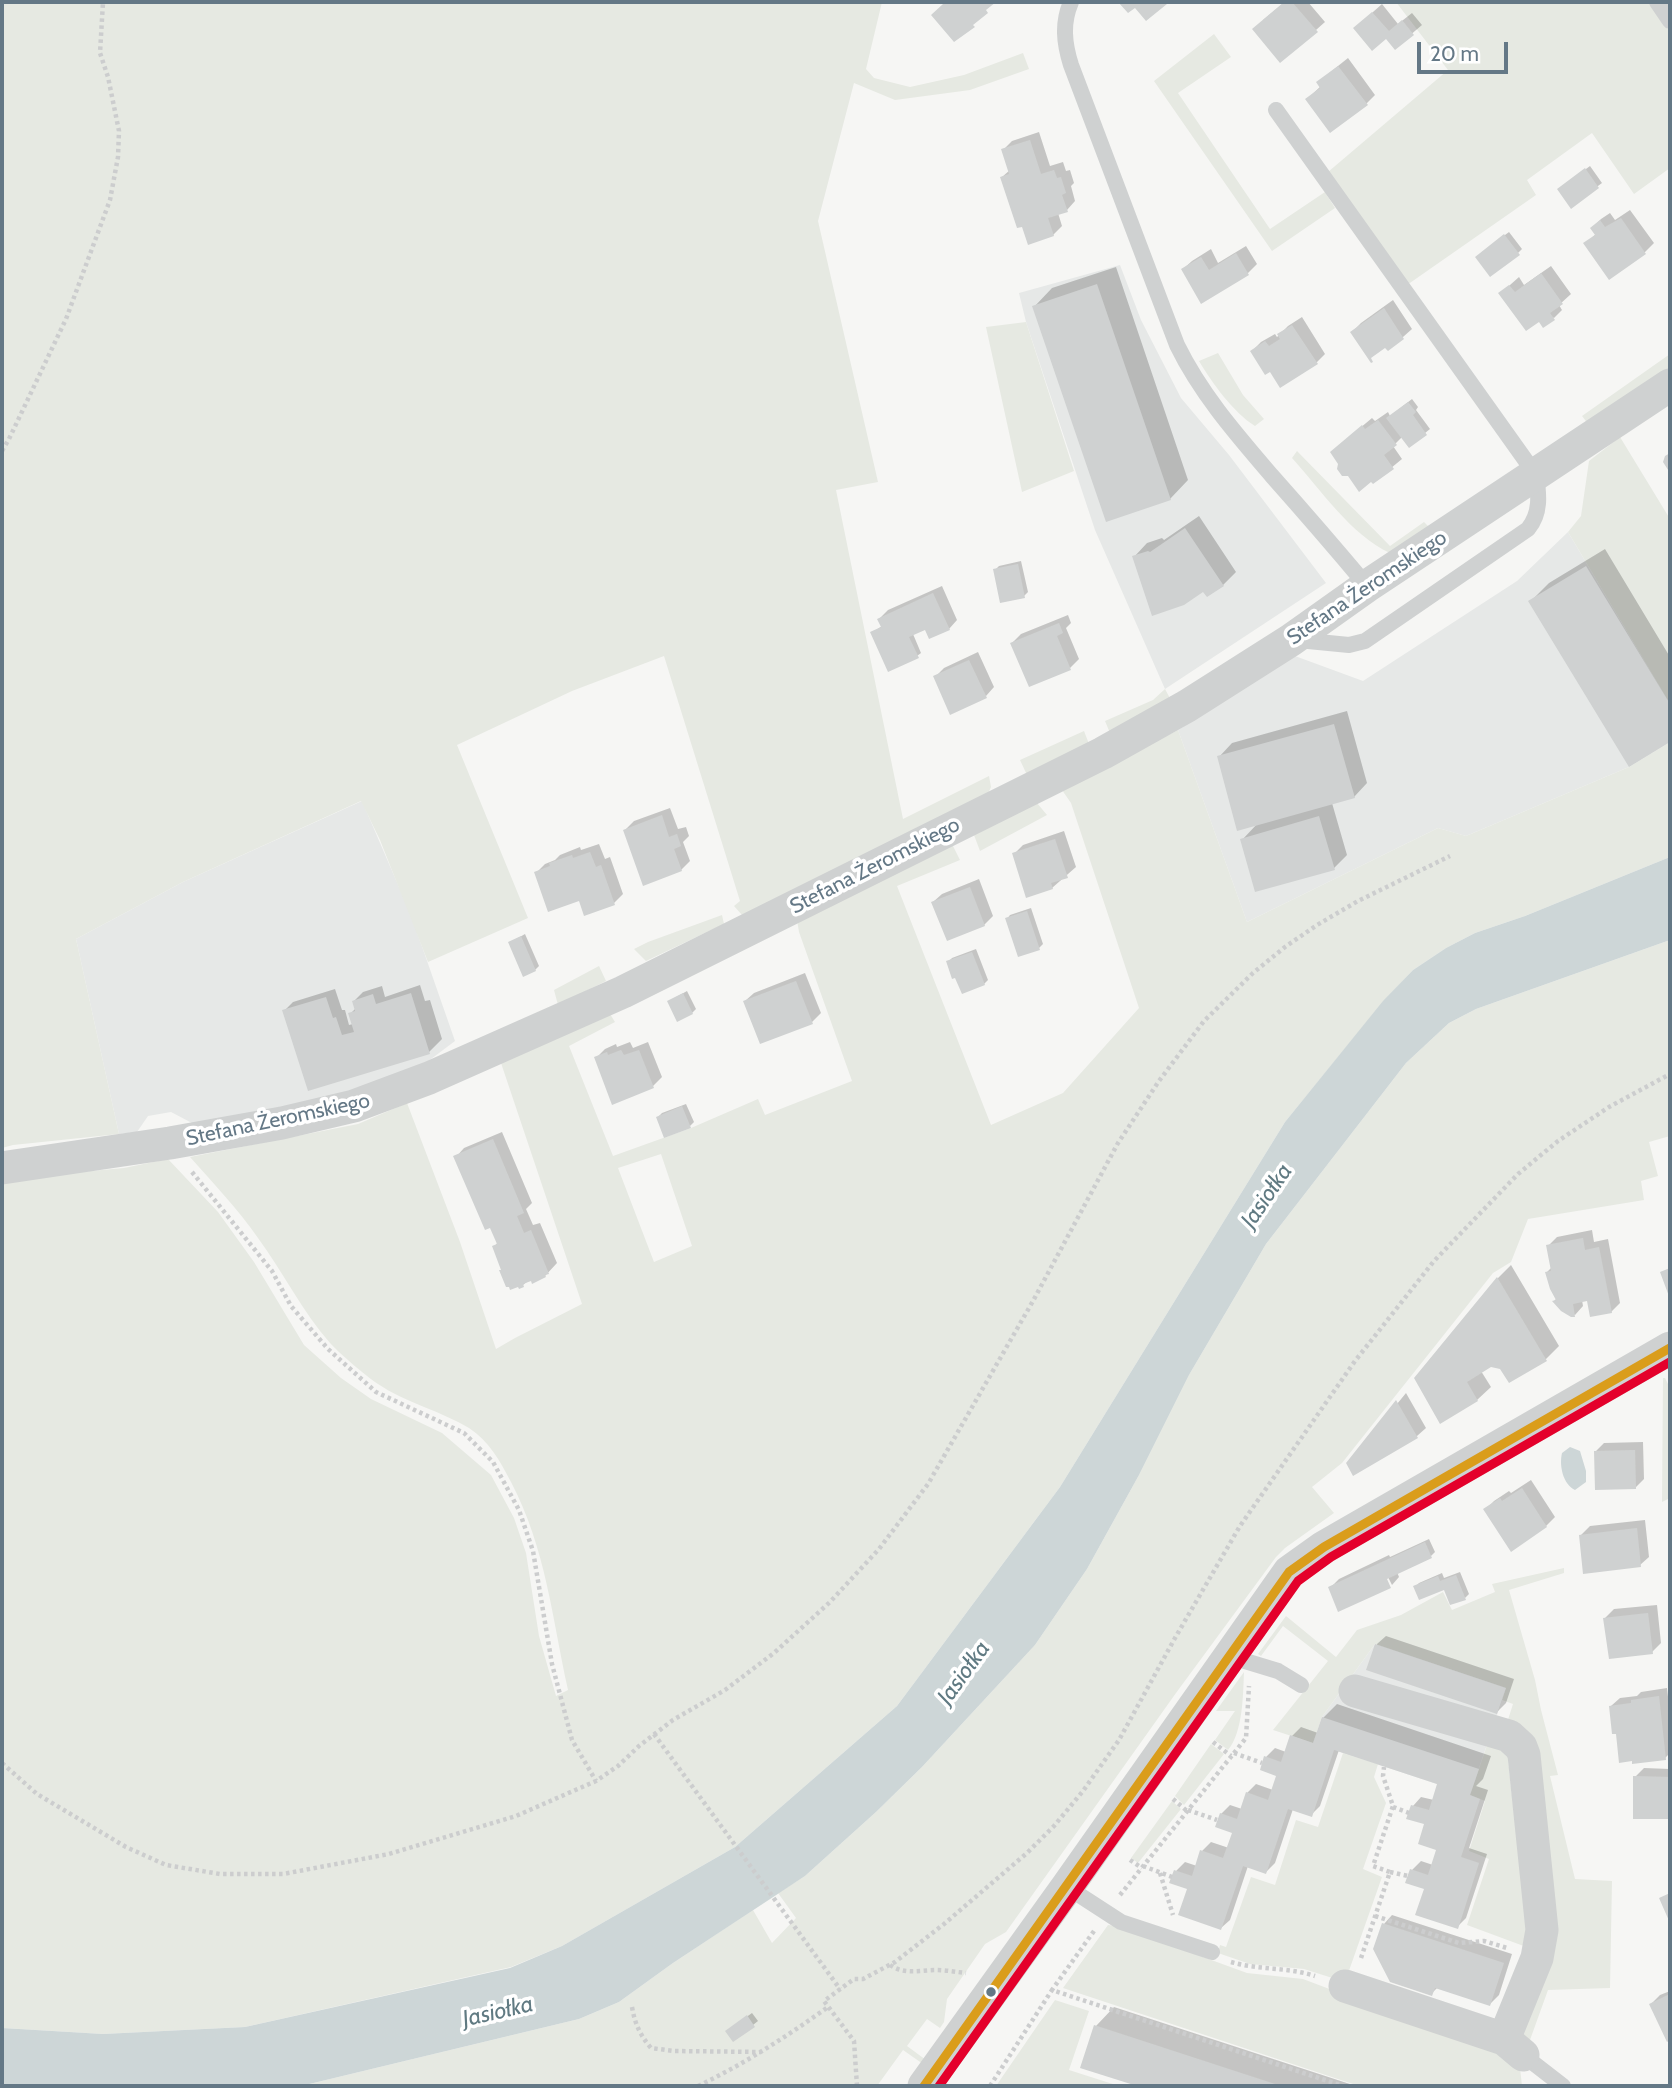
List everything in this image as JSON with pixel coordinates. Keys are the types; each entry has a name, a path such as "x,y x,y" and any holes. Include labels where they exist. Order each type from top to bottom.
{"street":[{"name":"Stefana Żeromskiego","path":"2,1168 282,1123 370,1101 438,1074 623,992 1126,741 1187,706 1292,640 1367,586 1670,385"},
{"path":"924,2086 1067,1887 1242,1658 1289,1572 1312,1554 1670,1348"},
{"path":"1348,1987 1513,2047 1542,1930 1521,1747 1509,1736 1355,1691"}],"lane":[{"path":"1071,2 1065,15 1064,32 1070,65 1189,370 1247,447 1367,586"},
{"path":"1657,2 1670,22"},
{"path":"1276,110 1536,475 1539,499 1536,515 1528,529 1366,641 1349,645 1292,640"},
{"path":"1242,1658 1278,1671 1301,1685"},
{"path":"1067,1887 1121,1922 1212,1952"},
{"path":"1513,2047 1563,2086"}],"path":[{"path":"2,451 66,319 110,200 118,157 119,131 100,53 103,2"},
{"path":"2,1763 37,1794 126,1847 166,1865 220,1874 283,1874 390,1854 516,1816 596,1781 673,1720 724,1690 774,1653 830,1602 879,1549 928,1484 1033,1301 1118,1143 1159,1081 1205,1021 1253,973 1317,925 1358,901 1450,856"},
{"path":"857,2086 854,2041 824,2001 854,1979 863,1979 890,1965 944,1924 1027,1853 1054,1826 1119,1740 1240,1526 1355,1361 1434,1261 1518,1174 1558,1141 1609,1107 1670,1074"},
{"path":"170,1143 245,1235 272,1271 291,1306 328,1349 376,1392 464,1433 494,1462 519,1510 533,1551 552,1664 572,1740 596,1781"},
{"path":"990,2086 1052,1990 1106,1914 1246,1738 1242,1658"},
{"path":"654,1734 840,1989"},
{"path":"1213,1742 1232,1754 1262,1763"},
{"path":"1384,1766 1383,1776 1391,1795 1392,1807 1373,1866 1408,1875"},
{"path":"1173,1799 1188,1811 1217,1820"},
{"path":"1392,1807 1409,1813"},
{"path":"1130,1860 1172,1877"},
{"path":"1160,1872 1180,1942"},
{"path":"1212,1952 1216,1957 1249,1967 1305,1973 1348,1987 1390,1872"},
{"path":"1376,1916 1459,1943 1484,1941 1537,1958"},
{"path":"890,1965 907,1971 970,1973"},
{"path":"1052,1990 1343,2086"},
{"path":"632,2007 640,2035 651,2048 674,2051 761,2052"},
{"path":"698,2086 736,2068 828,2007"}],"shaded area":[{"path":"2,2 882,2 866,69 874,78 910,87 964,75 1023,53 1029,69 970,90 895,100 854,83 818,221 878,482 836,490 903,819 989,776 991,787 987,796 742,915 734,906 740,901 664,656 572,691 457,745 528,918 428,962 380,840 361,801 183,882 76,939 119,1134 2,1148"},
{"path":"1396,2 1650,2 1670,32 1670,168 1634,194 1592,133 1527,180 1536,195 1407,285 1328,172 1448,70"},
{"path":"1214,34 1231,57 1178,93 1270,229 1325,192 1335,208 1272,251 1154,81"},
{"path":"1120,265 1141,320 1181,398 1229,455 1326,583 1165,689 1095,530 1026,322 1019,293"},
{"path":"1026,322 1074,471 1022,492 986,327"},
{"path":"1218,353 1243,395 1264,419 1255,426 1224,397 1199,361"},
{"path":"1670,354 1670,369 1589,425 1582,416"},
{"path":"1620,437 1670,519 1670,704 1568,532 1581,516 1589,461"},
{"path":"1297,451 1390,546 1424,522 1431,529 1390,553 1376,545 1337,511 1292,458"},
{"path":"1568,532 1670,704 1670,742 1629,767 1466,836 1438,828 1247,922 1178,730 1295,656 1363,681 1517,581"},
{"path":"1165,689 1172,702 1110,733 1105,721 1153,700"},
{"path":"1178,730 1247,922 1438,828 1466,836 1629,767 1670,742 1670,857 1525,916 1475,933 1413,970 1384,1001 1285,1122 1060,1487 897,1706 735,1847 562,1946 511,1967 245,2027 103,2034 2,2028 2,1179 124,1168 168,1159 218,1212 254,1262 304,1345 341,1378 371,1399 442,1433 491,1475 514,1518 526,1553 539,1636 556,1696 568,1690 540,1558 523,1507 493,1452 469,1428 389,1391 335,1348 310,1318 250,1227 190,1157 358,1124 407,1103 460,1242 496,1349 582,1304 501,1063 610,1014 615,1022 569,1046 613,1156 691,1128 758,1099 765,1115 852,1081 797,920 952,844 960,860 897,886 991,1125 1063,1093 1139,1008 1071,803 1062,790","holes":["661,1154 692,1246 654,1262 618,1168"]},
{"path":"1084,731 1089,744 1027,775 1020,760"},
{"path":"362,801 411,915 455,1041 423,1065 333,1099 192,1123 171,1112 148,1116 137,1132 119,1134 76,939 183,882"},
{"path":"1037,803 1047,815 980,851 974,835"},
{"path":"722,915 724,924 646,961 634,949 648,942"},
{"path":"1670,940 1670,1136 1649,1142 1658,1176 1641,1181 1644,1200 1528,1219 1511,1262 1493,1273 1342,1463 1312,1487 1334,1513 1276,1557 1006,1932 985,1944 947,1999 944,2022 940,2028 927,2019 907,2046 926,2060 923,2064 903,2050 877,2086 301,2086 579,2019 619,2002 753,1910 772,1943 796,1918 778,1893 805,1876 876,1812 922,1767 1035,1645 1087,1569 1139,1475 1189,1375 1266,1244 1406,1063 1449,1023 1476,1009"},
{"path":"599,966 606,981 558,1005 554,990"},
{"path":"1663,1378 1668,1384 1668,1499 1662,1502"},
{"path":"1564,1568 1564,1573 1509,1590 1558,1775 1550,1776 1575,1879 1612,1881 1610,1988 1548,1990 1526,2051 1515,2033 1543,1955 1506,1726 1513,1704 1502,1700 1506,1688 1375,1644 1322,1717 1313,1743 1273,1730 1328,1661 1283,1626 1261,1656 1258,1654 1286,1616 1336,1657 1357,1630 1401,1615 1443,1592 1452,1610 1495,1592 1492,1584"},
{"path":"1375,1644 1506,1688 1470,1795 1313,1743 1322,1717"},
{"path":"1244,1672 1237,1733 1228,1750 1215,1740 1235,1711 1216,1711"},
{"path":"1488,1742 1506,1742 1529,1948 1467,1925 1489,1859 1469,1851 1485,1801 1470,1795"},
{"path":"1211,1744 1224,1754 1184,1805 1175,1796"},
{"path":"1343,1753 1378,1764 1374,1777 1386,1803 1363,1869 1382,1877 1345,1982 1304,1969 1250,1964 1218,1953 1220,1945 1226,1947 1251,1877 1275,1885 1296,1820 1318,1827"},
{"path":"1172,1801 1181,1809 1138,1863 1131,1858"},
{"path":"1108,1925 1118,1926 1247,1973 1303,1979 1459,2038 1481,2041 1520,2068 1522,2086 1359,2086 1063,1988"},
{"path":"1055,2000 1089,2011 1069,2070 1119,2086 996,2086"}],"water":[{"name":"Jasiołka","path":"1670,857 1670,940 1476,1009 1449,1023 1406,1063 1266,1244 1189,1375 1139,1475 1087,1569 1035,1645 922,1767 805,1876 619,2002 579,2019 301,2086 2,2086 2,2028 103,2034 245,2027 510,1968 562,1946 735,1847 897,1706 1060,1487 1285,1122 1383,1001 1413,970 1475,933 1525,916"},
{"path":"1570,1447 1580,1451 1586,1471 1586,1482 1575,1490 1567,1484 1561,1463 1562,1453"}],"building":[{"path":"941,2 996,2 986,10 988,13 973,25 975,27 954,42 931,15 943,4"},
{"path":"1118,2 1167,4 1146,21 1135,8 1128,13"},
{"path":"1284,2 1292,2 1318,32 1280,63 1252,29"},
{"path":"1372,12 1389,31 1402,20 1414,35 1395,50 1386,39 1372,51 1353,28"},
{"path":"1338,66 1368,105 1330,133 1305,99 1320,88 1316,82"},
{"path":"1030,140 1041,174 1054,170 1057,178 1061,177 1066,193 1062,195 1068,212 1048,218 1054,236 1028,245 1022,227 1017,228 1000,177 1009,174 1001,149"},
{"path":"1585,168 1599,188 1571,209 1557,189"},
{"path":"1621,218 1646,254 1609,280 1583,243 1595,235 1590,228 1600,220 1605,227"},
{"path":"1504,234 1520,255 1490,277 1475,257"},
{"path":"1236,253 1249,275 1201,304 1181,269 1201,257 1209,270"},
{"path":"1541,273 1563,304 1550,313 1555,320 1543,328 1539,322 1526,331 1498,293 1509,285 1515,292"},
{"path":"1097,284 1171,500 1106,522 1032,306"},
{"path":"1384,308 1404,339 1388,351 1385,348 1371,358 1371,363 1350,332"},
{"path":"1292,325 1318,364 1280,388 1270,372 1265,375 1250,351 1265,341 1269,346 1280,339 1277,334"},
{"path":"1408,402 1416,412 1413,415 1427,435 1409,448 1386,418"},
{"path":"1378,420 1397,445 1384,455 1394,469 1359,492 1348,476 1342,476 1330,452 1362,425 1365,429"},
{"path":"1670,453 1670,473 1663,462 1665,456"},
{"path":"1185,528 1224,586 1207,597 1203,592 1184,605 1152,616 1132,556 1150,552"},
{"path":"1018,564 1025,598 1000,603 993,569"},
{"path":"1586,566 1670,704 1670,742 1629,767 1528,601"},
{"path":"933,593 950,630 929,639 925,630 909,637 919,658 888,672 870,632 881,627 877,619"},
{"path":"1059,623 1063,633 1057,636 1071,670 1029,687 1010,643"},
{"path":"969,660 987,698 950,715 933,676"},
{"path":"1334,724 1355,798 1237,831 1217,756"},
{"path":"662,815 669,837 677,834 681,846 674,849 682,871 643,886 623,830"},
{"path":"1319,816 1335,870 1255,892 1240,839"},
{"path":"1055,839 1068,878 1051,883 1053,889 1026,898 1012,853"},
{"path":"590,852 596,867 601,865 615,905 584,916 579,901 548,912 534,872 550,866 549,863"},
{"path":"970,887 985,926 947,941 931,902"},
{"path":"1027,911 1040,950 1018,957 1005,918"},
{"path":"521,936 536,971 523,977 508,942"},
{"path":"972,952 985,985 962,994 955,978 952,979 946,961"},
{"path":"796,981 813,1024 760,1044 743,1001"},
{"path":"411,993 430,1054 308,1091 282,1010 326,997 342,1035 354,1032 348,1013 355,1011 352,1001 373,994 376,1004"},
{"path":"683,993 693,1014 677,1022 667,1001"},
{"path":"621,1050 624,1055 639,1050 654,1088 612,1105 594,1057"},
{"path":"682,1106 691,1128 664,1138 656,1117"},
{"path":"493,1139 524,1213 517,1216 524,1233 531,1230 549,1274 532,1284 531,1281 523,1284 524,1287 519,1289 510,1290 506,1287 492,1246 497,1244 490,1228 485,1230 453,1156"},
{"path":"1583,1238 1585,1250 1599,1247 1612,1313 1590,1317 1587,1301 1573,1304 1575,1317 1571,1317 1552,1301 1556,1300 1545,1272 1551,1271 1546,1245"},
{"path":"1670,1268 1670,1299 1660,1272"},
{"path":"1497,1277 1547,1361 1509,1383 1500,1369 1491,1367 1467,1382 1478,1401 1440,1424 1414,1378"},
{"path":"1396,1400 1418,1438 1353,1476 1346,1463"},
{"path":"1635,1450 1636,1489 1595,1490 1594,1451"},
{"path":"1522,1488 1547,1527 1511,1552 1483,1509"},
{"path":"1637,1528 1641,1567 1583,1574 1579,1535"},
{"path":"1425,1542 1432,1558 1387,1579 1391,1588 1338,1612 1328,1587"},
{"path":"1456,1575 1466,1600 1450,1605 1444,1590 1419,1600 1413,1586 1438,1576 1440,1581"},
{"path":"1648,1613 1653,1654 1609,1659 1603,1618"},
{"path":"1375,1644 1506,1688 1497,1714 1366,1670"},
{"path":"1659,1696 1666,1760 1619,1763 1609,1706"},
{"path":"1322,1717 1479,1769 1470,1795 1480,1799 1461,1857 1479,1863 1458,1929 1415,1915 1424,1889 1405,1883 1410,1869 1428,1875 1436,1850 1418,1844 1424,1824 1406,1819 1411,1805 1429,1810 1437,1784 1334,1750 1312,1817 1288,1809 1266,1874 1243,1866 1221,1930 1178,1915 1187,1889 1169,1883 1174,1870 1192,1876 1200,1850 1223,1858 1232,1833 1215,1827 1220,1813 1237,1819 1246,1792 1268,1800 1276,1776 1260,1770 1264,1756 1281,1762 1290,1735 1313,1743"},
{"path":"1633,1776 1670,1777 1669,1819 1633,1819"},
{"path":"1670,1893 1670,1923 1659,1898"},
{"path":"1382,1923 1504,1963 1490,2006 1435,1988 1432,1996 1390,1982 1373,1949"},
{"path":"1670,1994 1670,2040 1667,2042 1649,2004"},
{"path":"747,2015 755,2027 733,2042 725,2031"},
{"path":"1094,2025 1281,2086 1137,2086 1080,2068"}],"transit line":[{"path":"924,2086 1289,1572 1324,1547 1670,1348"},
{"path":"939,2086 1298,1581 1331,1557 1670,1362"}]}
